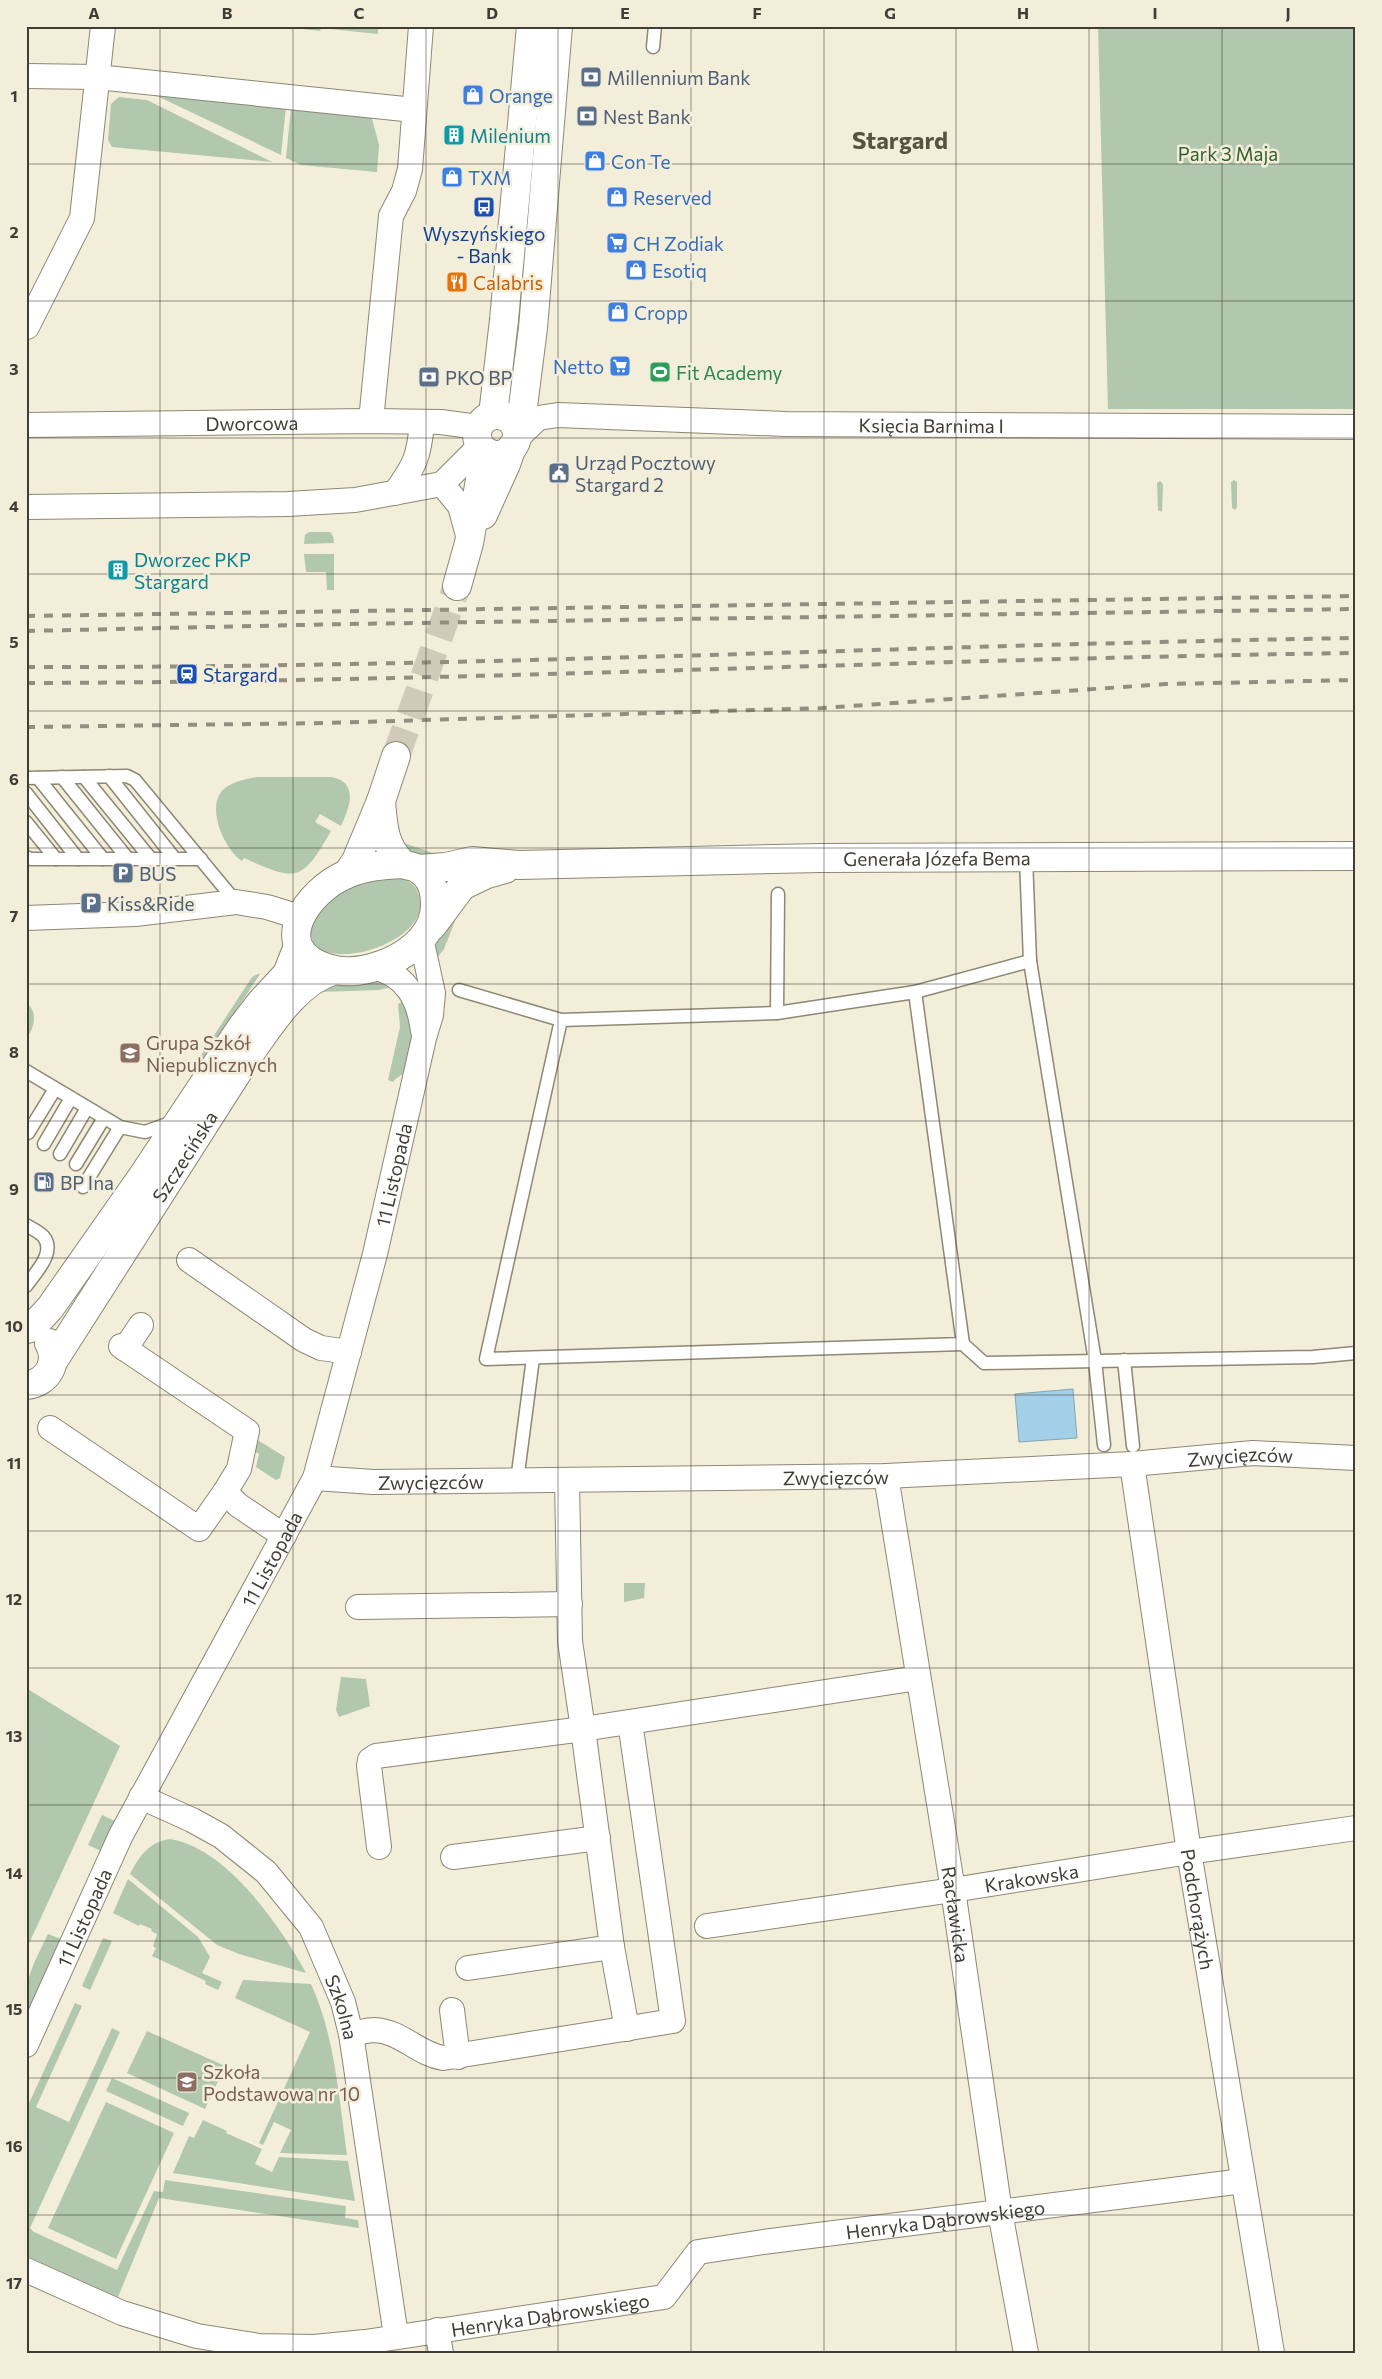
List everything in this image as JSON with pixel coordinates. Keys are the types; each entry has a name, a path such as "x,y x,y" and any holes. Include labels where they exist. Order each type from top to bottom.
{"main road":[{"path":"457,586 469,543 484,435 504,320 531,26"},
{"path":"469,543 506,464 521,422 533,328 558,26"},
{"path":"484,435 500,415 511,420 515,440"},
{"path":"484,435 497,455 503,453 515,440"},
{"path":"347,874 356,861 381,802 396,756"},
{"path":"381,802 385,837 394,856 428,878 434,894 435,910 425,934 400,955 373,968 334,970 315,964 305,957 298,946 296,933 299,917 314,897 328,885 347,874 368,867 410,867"},
{"name":"Generała Józefa Bema","path":"410,867 437,868 472,861 519,865 820,858 1356,856"},
{"name":"Generała Józefa Bema","path":"425,934 462,886 487,874 519,865"},
{"name":"Szczecińska","path":"27,1329 37,1322 54,1303 260,1002 287,974 298,946"},
{"name":"Szczecińska","path":"28,1386 46,1376 54,1360 246,1059 272,1025 307,985 334,970"},
{"path":"27,1329 44,1336 50,1344 54,1360"}],"street":[{"path":"27,327 82,218 103,26"},
{"path":"371,421 391,216 404,190 410,169 421,26"},
{"path":"26,76 97,76 414,110"},
{"name":"Księcia Barnima I","path":"515,440 538,418 558,415 786,424 1356,427"},
{"name":"Dworcowa","path":"26,425 371,421 441,422 484,435"},
{"path":"395,493 412,470 420,450 422,423"},
{"path":"26,507 288,504 355,500 442,484 484,435"},
{"path":"442,484 460,506 469,543"},
{"path":"26,918 135,914 236,902 267,907 299,917"},
{"name":"11 Listopada","path":"26,2045 121,1835 316,1478 375,1254 424,1038 431,1016 433,993 425,934"},
{"name":"11 Listopada","path":"373,968 385,970 401,980 414,995 422,1019 424,1038"},
{"path":"189,1260 304,1340 321,1348 349,1352"},
{"path":"50,1428 199,1529 239,1469 247,1431 123,1348 141,1325"},
{"name":"Zwycięzców","path":"316,1478 366,1482 886,1476 1133,1455 1253,1453 1356,1458"},
{"name":"Podchorążych","path":"1133,1455 1189,1852 1272,2353"},
{"name":"Racławicka","path":"886,1476 953,1890 1000,2212 1026,2353"},
{"path":"567,1480 570,1641 612,1946 627,2029"},
{"path":"225,1492 238,1505 284,1536"},
{"path":"358,1607 570,1604"},
{"path":"379,1847 369,1766 370,1760 376,1756 583,1729 918,1678"},
{"path":"351,2034 372,2030 384,2031 434,2056 458,2057 673,2021 630,1722"},
{"name":"Szkolna","path":"141,1797 221,1836 266,1872 311,1927 343,2002 351,2034 368,2137 396,2336"},
{"name":"Krakowska","path":"707,1926 1356,1828"},
{"path":"452,1857 598,1838"},
{"path":"468,1968 612,1946"},
{"path":"452,2010 458,2057"},
{"name":"Henryka Dąbrowskiego","path":"26,2270 122,2313 197,2336 259,2346 314,2347 365,2342 664,2297 698,2252 763,2242 1243,2181"},
{"path":"438,2330 441,2353"}],"lane":[{"path":"653,47 655,26"},
{"path":"108,776 175,859"},
{"path":"32,778 127,776 135,780 236,902"},
{"path":"62,777 128,859"},
{"path":"84,777 152,859"},
{"path":"32,778 103,859"},
{"path":"26,793 78,859"},
{"path":"26,822 56,859"},
{"path":"26,857 56,859 201,859"},
{"path":"1026,858 1030,961 1095,1361 1104,1445"},
{"path":"777,1013 778,894"},
{"path":"459,990 562,1020 777,1013 915,992 1030,961"},
{"path":"915,992 962,1344 984,1364 1313,1357 1356,1353"},
{"path":"562,1020 486,1359 962,1344"},
{"path":"26,1071 120,1128 140,1132 150,1131 180,1118"},
{"path":"28,1133 55,1089"},
{"path":"44,1144 71,1098"},
{"path":"60,1154 87,1108"},
{"path":"76,1164 104,1118"},
{"path":"83,1187 120,1128"},
{"path":"26,1225 43,1236 48,1245 46,1257 26,1286"},
{"path":"517,1481 532,1358"},
{"path":"1124,1360 1133,1455"}],"green space":[{"path":"274,26 378,26 378,34 321,28 320,31"},
{"name":"Park 3 Maja","path":"1098,26 1356,26 1356,409 1108,409"},
{"path":"157,96 286,107 281,155"},
{"path":"119,97 147,100 272,162 112,147 108,140 111,104"},
{"path":"291,108 371,115 379,145 377,172 301,165 286,158"},
{"path":"1234,480 1237,482 1237,507 1235,510 1232,508 1231,482"},
{"path":"1160,481 1163,484 1162,512 1158,510 1157,483"},
{"path":"309,532 330,532 334,543 304,544 305,535"},
{"path":"304,554 334,554 334,590 327,590 326,572 306,572"},
{"path":"257,777 331,777 346,784 349,790 349,804 341,826 320,814 315,822 331,831 313,860 296,873 276,871 244,858 242,861 224,839 217,819 216,809 217,800 221,792 233,783"},
{"path":"401,842 436,854 415,857"},
{"path":"382,877 405,880 417,890 420,908 417,918 410,927 390,942 366,951 339,954 327,952 317,947 312,939 311,930 314,920 321,909 344,890"},
{"path":"460,908 444,949 437,958 434,948 437,939"},
{"path":"260,974 194,1075 192,1074 198,1060 252,977"},
{"path":"373,979 385,980 392,987 379,990 320,992 336,983"},
{"path":"408,998 412,1026 412,1045 408,1064 404,1072 393,1082 388,1080 400,1027 398,1004"},
{"path":"26,1003 32,1010 34,1020 26,1038"},
{"path":"256,1439 285,1457 280,1478 276,1480 256,1467 259,1454 254,1451"},
{"path":"624,1583 645,1583 644,1598 624,1602"},
{"path":"341,1677 366,1679 370,1706 339,1717 336,1710"},
{"path":"26,1688 120,1746 26,1950"},
{"path":"102,1815 115,1821 101,1851 88,1845"},
{"path":"170,1839 191,1845 212,1857 231,1873 267,1912 306,1973 239,1954 217,1945 130,1874 137,1861 150,1847"},
{"path":"128,1879 198,1937 210,1957 202,1973 222,1982 218,1990 205,1984 206,1981 152,1956 156,1948 153,1946 157,1934 151,1931 152,1929 140,1924 139,1926 113,1913"},
{"path":"48,1934 61,1939 30,2008 27,1988 29,1979"},
{"path":"103,1938 112,1941 90,1990 82,1986"},
{"path":"243,1980 311,1984 326,2025 331,2046 347,2155 280,2153 291,2130 274,2122 263,2145 259,2143 310,2032 235,1998"},
{"path":"75,2003 82,2006 36,2107 69,2122 112,2028 120,2032 30,2228 34,2232 117,2270 154,2191 163,2192 165,2180 346,2206 345,2218 358,2220 359,2228 159,2198 118,2297 26,2256 26,2110"},
{"path":"147,2031 225,2066 205,2109 127,2073"},
{"path":"112,2078 189,2113 183,2126 106,2091"},
{"path":"106,2102 174,2133 116,2259 48,2228"},
{"path":"203,2120 227,2131 226,2133 262,2149 255,2164 272,2172 279,2157 348,2161 355,2201 173,2173 189,2136 194,2138"}],"water":[{"path":"1073,1389 1077,1438 1019,1442 1015,1394"}],"tunnel":[{"path":"396,756 457,586"}],"railway":[{"path":"26,616 1356,596"},
{"path":"26,631 347,624 1356,609"},
{"path":"26,667 359,664 1356,638"},
{"path":"26,683 359,679 1023,660 1356,653"},
{"path":"26,727 327,723 822,708 1166,684 1356,680"}],"place":[{"name":"Millennium Bank","path":"591,77"},
{"name":"Orange","path":"473,95"},
{"name":"Nest Bank","path":"587,116"},
{"name":"Milenium","path":"454,135"},
{"name":"Con Te","path":"595,161"},
{"name":"TXM","path":"452,177"},
{"name":"Reserved","path":"617,197"},
{"name":"Wyszyńskiego - Bank","path":"484,207"},
{"name":"CH Zodiak","path":"617,243"},
{"name":"Esotiq","path":"636,270"},
{"name":"Calabris","path":"457,282"},
{"name":"Cropp","path":"618,312"},
{"name":"Netto","path":"620,366"},
{"name":"Fit Academy","path":"660,372"},
{"name":"PKO BP","path":"429,377"},
{"name":"Urząd Pocztowy Stargard 2","path":"559,473"},
{"name":"Dworzec PKP Stargard","path":"118,570"},
{"name":"Stargard","path":"187,674"},
{"name":"BUS","path":"123,873"},
{"name":"Kiss&Ride","path":"91,903"},
{"name":"Grupa Szkół Niepublicznych","path":"130,1053"},
{"name":"BP Ina","path":"44,1182"},
{"name":"Szkoła Podstawowa nr 10","path":"187,2082"}],"district":[{"name":"Stargard","path":"900,139"}]}
